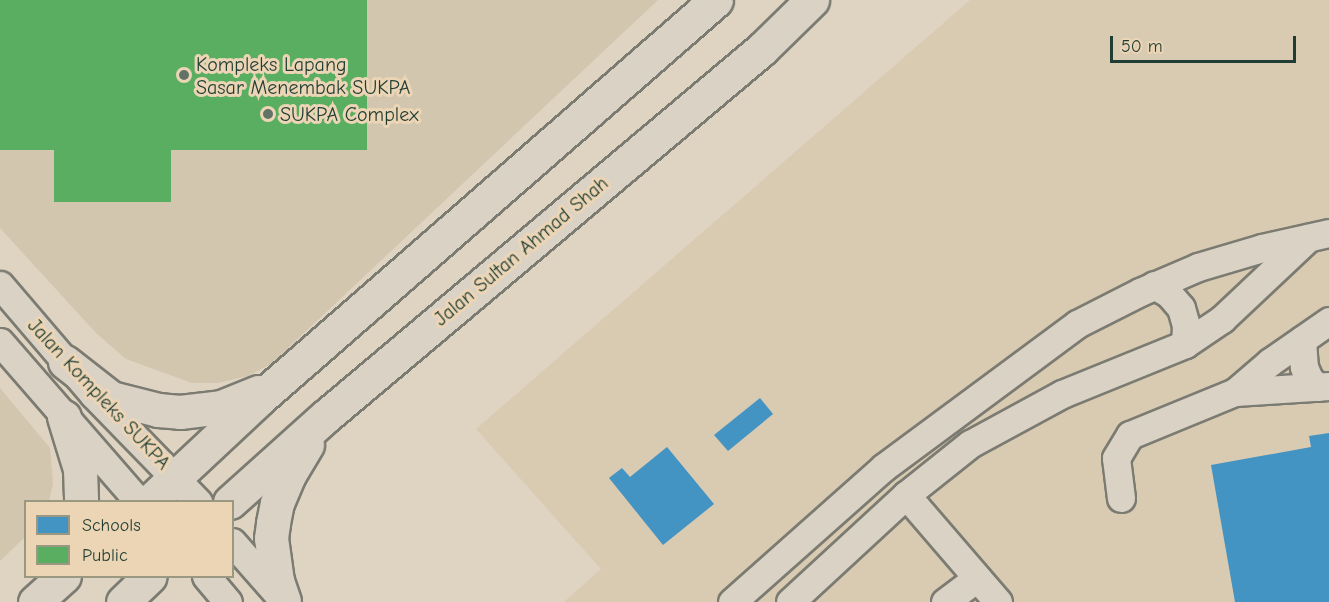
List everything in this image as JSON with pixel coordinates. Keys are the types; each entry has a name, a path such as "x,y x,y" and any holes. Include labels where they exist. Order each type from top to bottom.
{"main road":[{"path":"150,500 296,367 716,0"},
{"name":"Jalan Sultan Ahmad Shah","path":"231,500 326,416 762,49 812,0"},
{"path":"65,362 111,398 158,410 180,412 221,408 253,395 296,367"},
{"path":"284,601 277,581 271,538 273,523 290,473 326,416"},
{"path":"64,417 80,469 81,500"},
{"path":"27,602 44,578"},
{"path":"35,602 62,578"},
{"path":"123,602 148,578"}],"street":[{"path":"732,602 884,467 1077,324 1154,285 1232,257 1319,235"},
{"path":"790,602 906,495 970,444 1024,413 1100,377 1185,344 1230,313 1319,235"},
{"name":"Jalan Kompleks SUKPA","path":"0,285 93,394 197,500"},
{"path":"1154,285 1169,294 1181,309 1186,326 1185,344"},
{"path":"1121,498 1116,458 1130,435 1235,392 1270,362 1329,321"},
{"path":"1302,340 1304,367 1309,379 1324,386"},
{"name":"Jalan Kompleks SUKPA","path":"0,342 138,500"},
{"path":"1235,392 1324,386"},
{"path":"906,495 998,602"},
{"path":"234,544 284,601"},
{"path":"208,578 228,602"},
{"path":"945,602 977,578"}],"shaded area":[{"name":"SUKPA Complex","path":"0,0 658,0 271,364 248,376 218,383 192,383 126,359 96,333 0,228"},
{"path":"970,0 1329,0 1329,602 564,602 601,569 476,429"},
{"path":"0,388 50,448 53,484 49,500 24,500 24,538 0,561"}],"building: Schools":[{"path":"760,398 773,414 728,451 714,435"},
{"path":"1329,433 1329,602 1235,602 1211,465 1311,447 1309,436"},
{"path":"667,447 714,504 663,545 609,478 622,468 630,477"}],"building: Public":[{"name":"Kompleks Lapang Sasar Menembak SUKPA","path":"0,0 367,0 367,150 171,150 171,202 54,202 54,150 0,150"}],"place":[{"name":"Kompleks Lapang Sasar Menembak SUKPA","path":"184,75"},
{"name":"SUKPA Complex","path":"268,114"}]}
